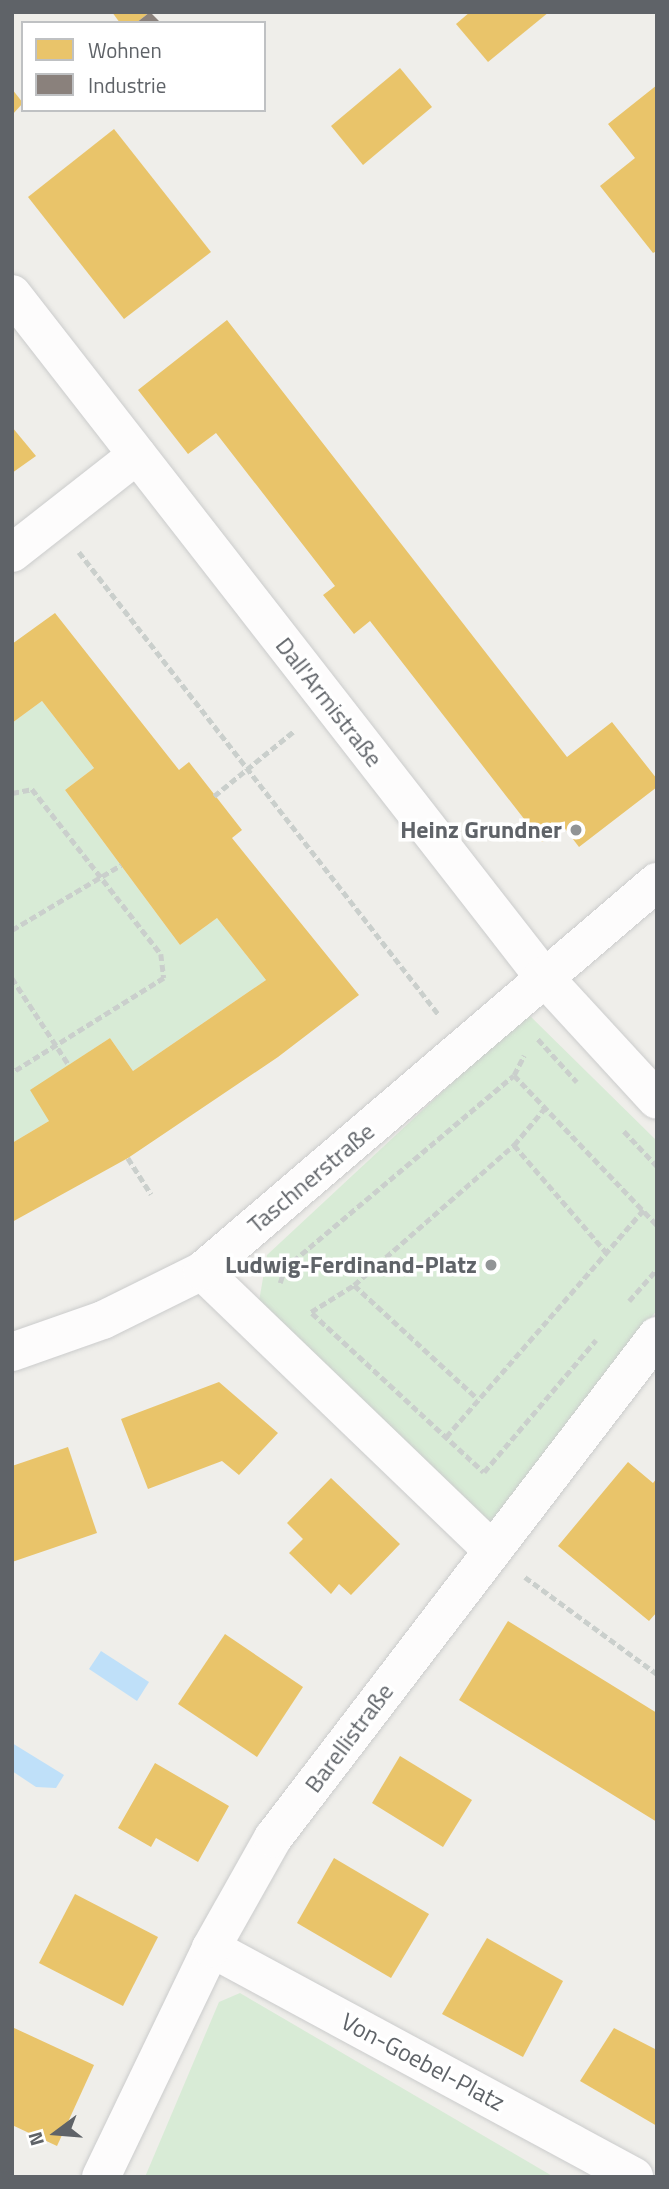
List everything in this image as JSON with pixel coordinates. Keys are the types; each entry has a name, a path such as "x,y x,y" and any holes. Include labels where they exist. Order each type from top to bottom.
{"street":[{"name":"Dall'Armistraße","path":"12,294 543,976 657,1100"},
{"path":"12,553 137,455"},
{"name":"Taschnerstraße","path":"12,1352 103,1320 202,1271 657,881"},
{"path":"202,1271 492,1550"},
{"name":"Barellistraße","path":"101,2177 211,1948 273,1838 657,1336"},
{"name":"Von-Goebel-Platz","path":"211,1948 634,2177"}],"path":[{"path":"72,544 441,1019"},
{"path":"214,796 294,731"},
{"path":"12,793 32,789 161,954 164,978 12,1073"},
{"path":"12,930 121,865"},
{"path":"12,978 69,1065"},
{"path":"286,1289 278,1281 285,1268 514,1075 657,1225"},
{"path":"311,1312 354,1285 514,1145 544,1108"},
{"path":"514,1145 606,1252"},
{"path":"128,1158 151,1195"},
{"path":"446,1437 643,1210"},
{"path":"622,1309 657,1269"},
{"path":"354,1285 478,1399"},
{"path":"303,1304 484,1472 605,1329"},
{"path":"492,1550 657,1674"}],"green space":[{"path":"42,701 94,768 65,790 180,945 217,918 266,980 133,1071 110,1038 69,1065 49,1121 12,1143 12,723"},
{"path":"527,1013 657,1141 657,1310 490,1525 258,1307 267,1255"},
{"path":"240,1993 554,2177 145,2177 219,2002"}],"water":[{"path":"101,1651 149,1682 137,1701 89,1669"},
{"path":"12,1743 64,1775 56,1788 36,1787 12,1771"}],"building: Wohnen":[{"path":"112,12 150,12 139,21 119,21"},
{"path":"470,12 549,12 488,62 456,24"},
{"path":"400,68 432,107 363,165 331,126"},
{"path":"657,85 657,251 653,253 600,186 635,158 608,124"},
{"path":"12,89 21,100 21,105 12,115"},
{"path":"114,129 211,252 124,319 28,197"},
{"path":"227,320 567,757 612,722 657,779 657,787 579,847 563,826 542,842 370,621 354,634 323,595 335,586 216,433 188,454 138,390"},
{"path":"12,427 36,456 12,473"},
{"path":"55,613 179,770 189,762 242,830 232,838 359,995 278,1057 128,1158 12,1222 12,1143 49,1121 30,1090 110,1038 133,1071 266,980 217,918 180,945 65,790 94,768 42,701 12,723 12,644"},
{"path":"219,1382 278,1433 239,1475 222,1461 148,1489 121,1419"},
{"path":"68,1447 97,1533 12,1562 12,1466"},
{"path":"628,1462 653,1483 657,1478 657,1612 649,1621 558,1546"},
{"path":"331,1478 400,1544 351,1595 339,1584 331,1594 289,1553 303,1539 287,1523"},
{"path":"508,1621 657,1713 657,1822 459,1700"},
{"path":"225,1634 303,1687 257,1757 178,1704"},
{"path":"400,1756 472,1800 443,1847 372,1803"},
{"path":"155,1763 229,1806 198,1862 156,1838 151,1847 118,1828"},
{"path":"334,1858 429,1914 391,1978 297,1923"},
{"path":"75,1894 158,1937 123,2006 39,1963"},
{"path":"487,1938 563,1981 523,2057 442,2014"},
{"path":"12,2027 94,2065 57,2146 12,2125"},
{"path":"614,2028 657,2050 657,2126 580,2081"}],"building: Industrie":[{"path":"150,12 159,21 139,21"}],"place":[{"name":"Heinz Grundner","path":"576,830"},
{"name":"Ludwig-Ferdinand-Platz","path":"491,1265"}]}
